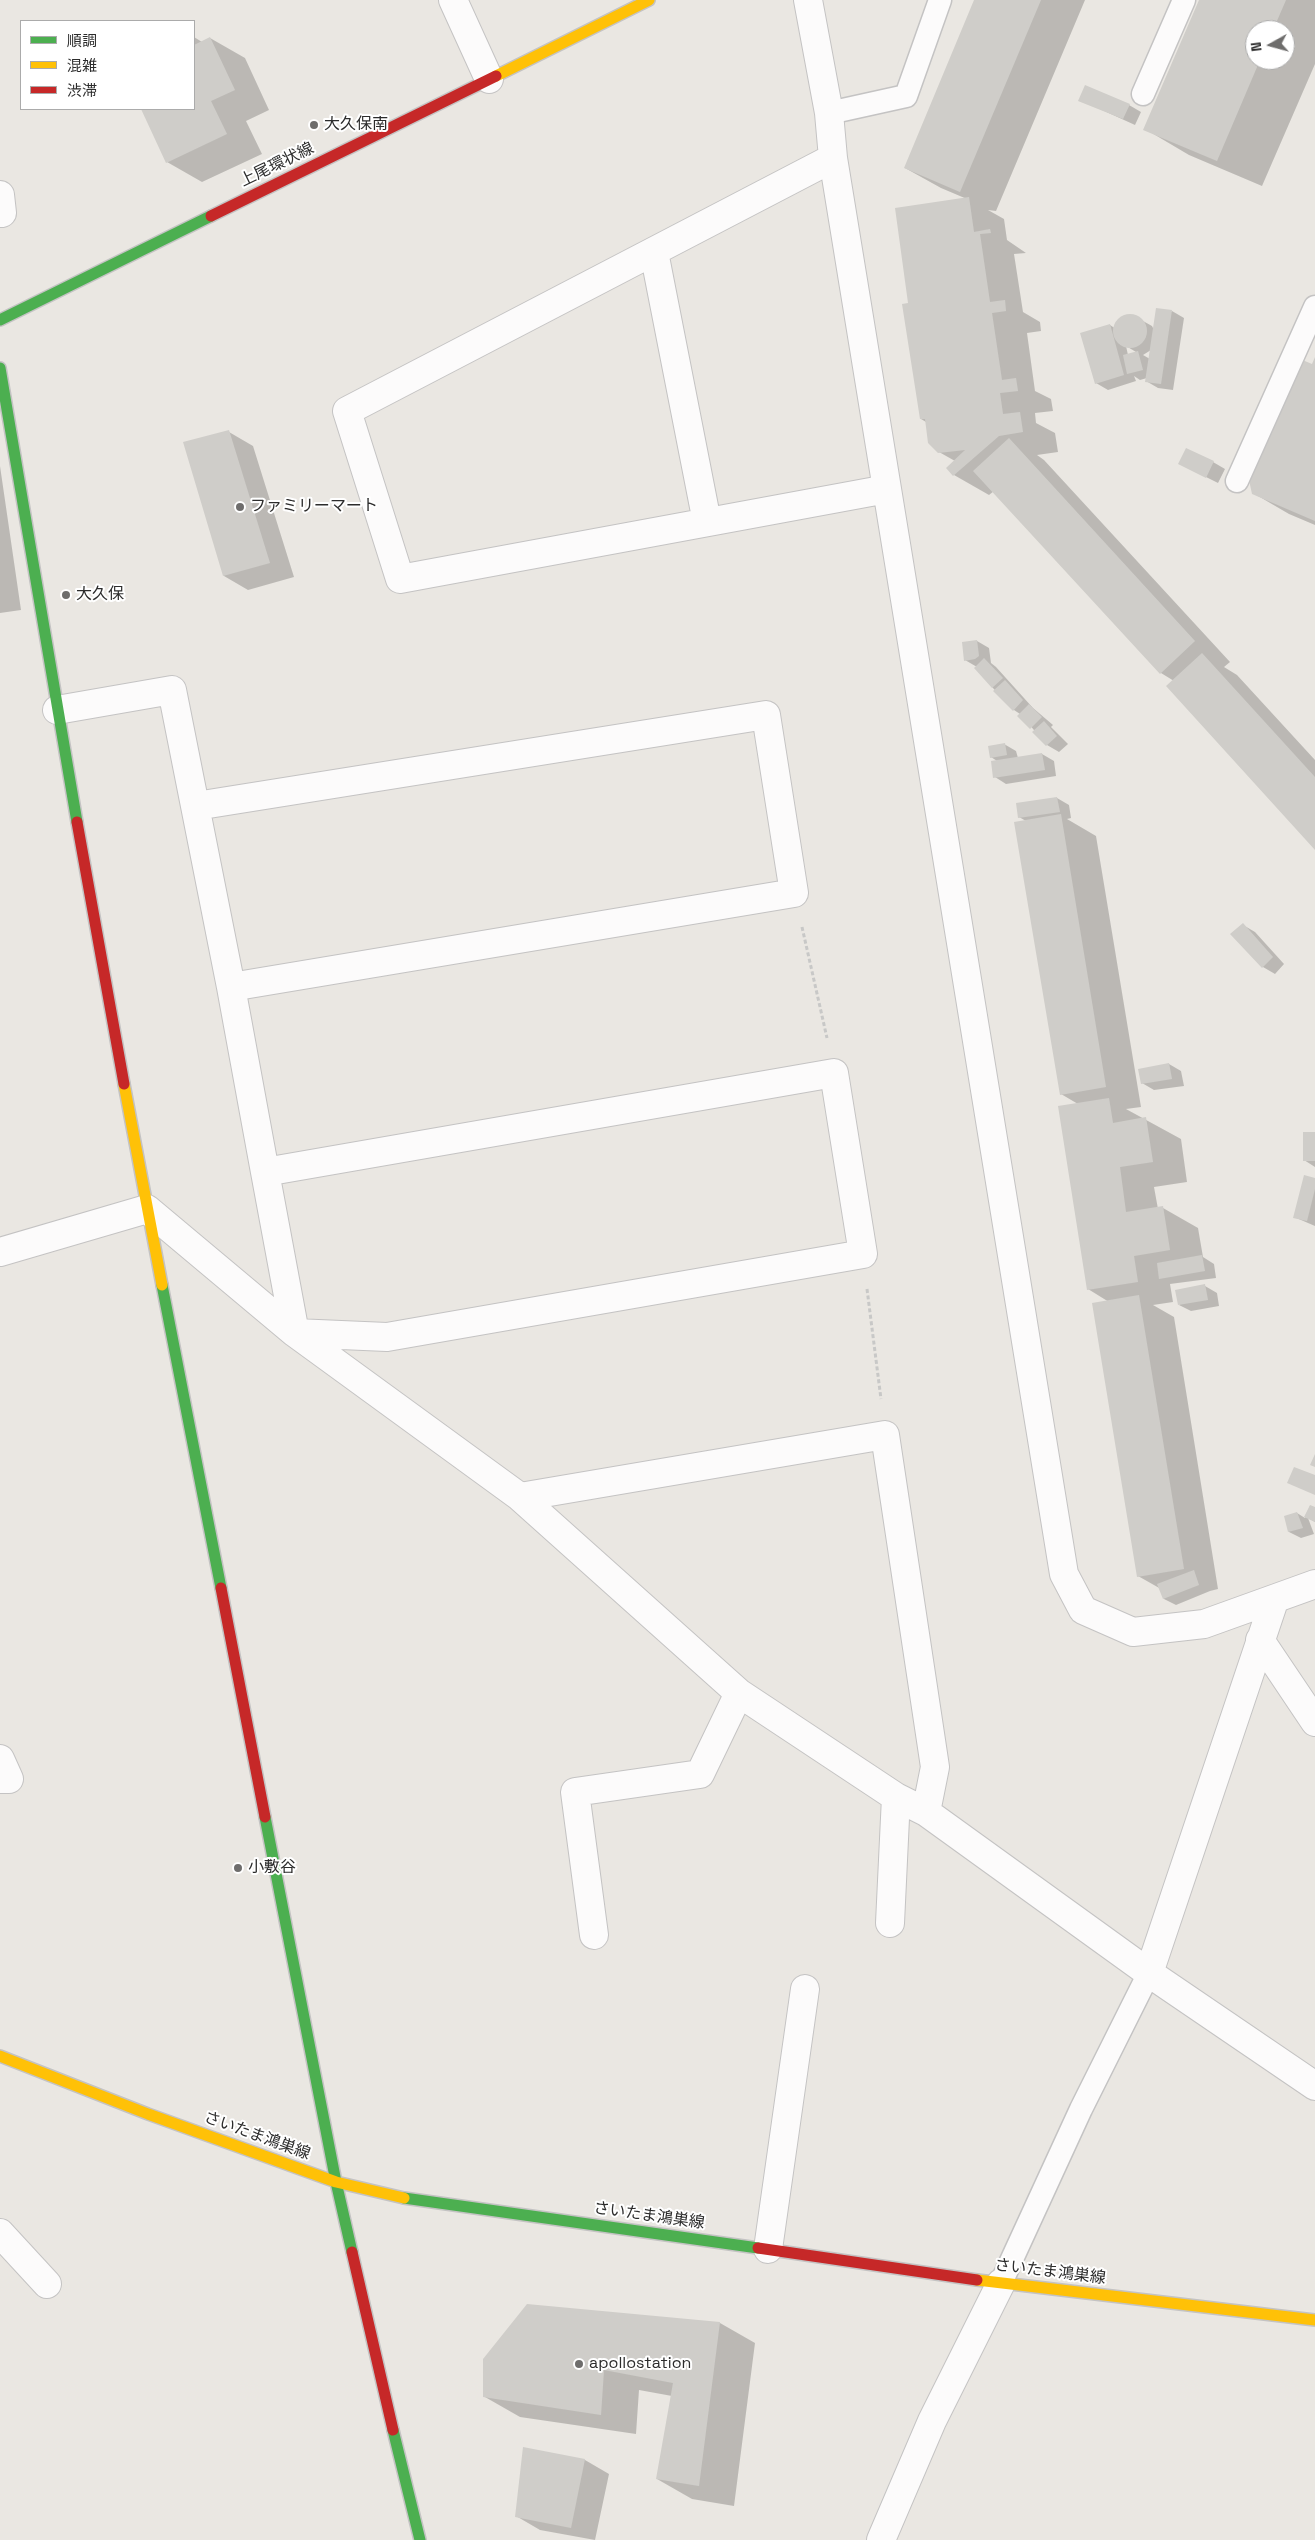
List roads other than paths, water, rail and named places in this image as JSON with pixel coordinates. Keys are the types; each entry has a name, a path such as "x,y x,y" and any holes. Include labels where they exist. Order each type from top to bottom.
{"street":[{"path":"453,0 489,79"},
{"name":"上尾環状線","path":"0,320 649,0"},
{"path":"808,0 829,112 834,158 887,489 1064,1574 1083,1610 1133,1632 1204,1624 1274,1601 1315,1584"},
{"path":"834,158 346,411 400,579 887,489"},
{"path":"654,252 707,522"},
{"path":"0,368 57,710 147,1209 336,2182 382,2385 420,2540"},
{"path":"57,710 172,690 231,987 295,1332"},
{"path":"196,806 766,716 794,893 231,987"},
{"path":"265,1172 834,1073 863,1254 387,1337 295,1332"},
{"path":"0,1252 147,1209"},
{"path":"147,1209 295,1332 520,1497 739,1693 896,1797 926,1812 1149,1973 1315,2086"},
{"path":"520,1497 885,1435 935,1767 926,1812"},
{"path":"1149,1973 1274,1601"},
{"path":"1260,1640 1315,1722"},
{"path":"594,1935 575,1792 700,1774 739,1693"},
{"path":"0,1759 9,1780 0,1779"},
{"path":"890,1923 896,1797"},
{"path":"768,2250 805,1989"},
{"name":"さいたま鴻巣線","path":"0,2056 148,2114 336,2182 405,2198 1002,2283 1315,2320"},
{"path":"0,2233 47,2284"},
{"path":"881,2540 932,2421 1002,2283"}],"lane":[{"path":"829,112 906,96 940,0"},
{"path":"1144,94 1184,0"},
{"path":"1237,481 1315,307"},
{"path":"1002,2283 1081,2109 1149,1973"}],"place":[{"name":"大久保南","path":"314,125"},
{"name":"ファミリーマート","path":"240,507"},
{"name":"大久保","path":"66,595"},
{"name":"小敷谷","path":"238,1868"},
{"name":"apollostation","path":"579,2364"}]}
